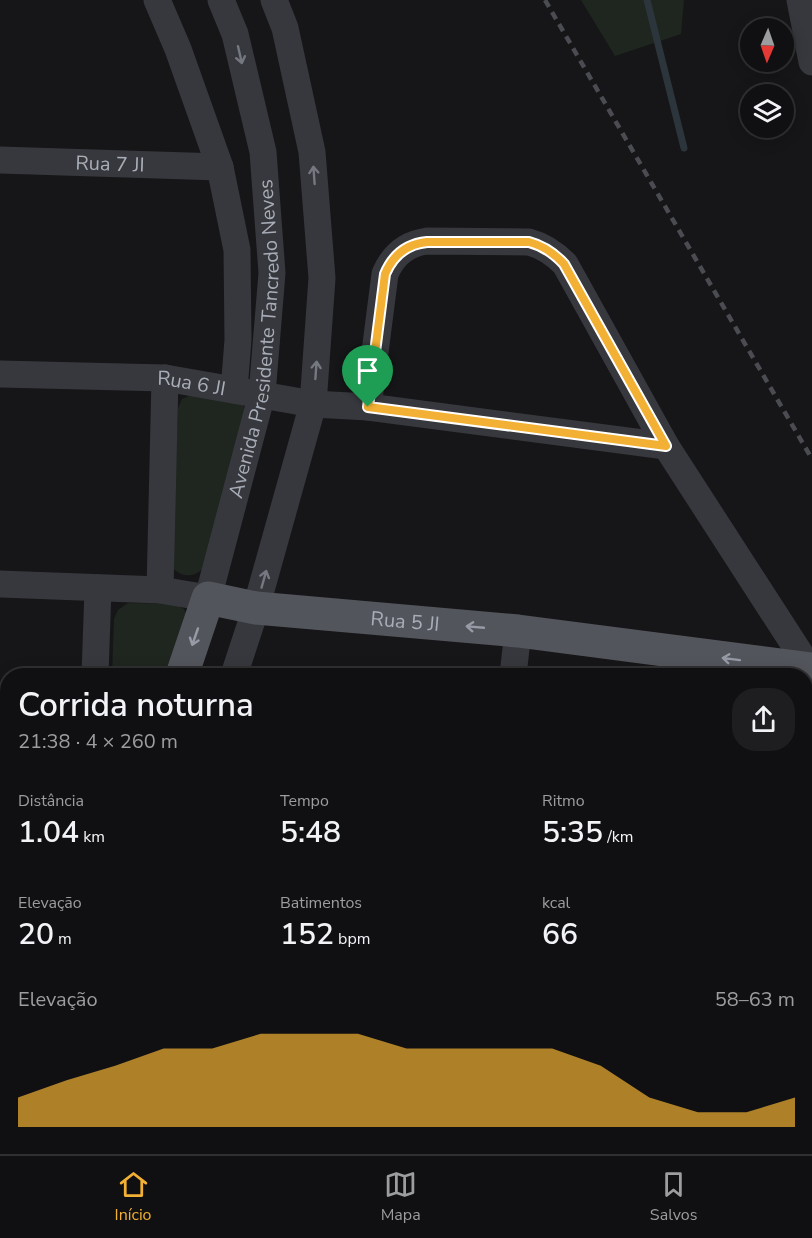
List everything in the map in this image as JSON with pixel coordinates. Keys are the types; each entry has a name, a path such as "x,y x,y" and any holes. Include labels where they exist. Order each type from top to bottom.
{"main road":[{"name":"Rua 5 JI","path":"208,598 256,608 518,631 789,668"},
{"name":"Avenida Presidente Tancredo Neves","path":"184,668 208,598"}],"street":[{"path":"157,0 178,49 220,167 237,250 238,340 234,390"},
{"name":"Avenida Presidente Tancredo Neves","path":"208,598 262,394 272,273 263,152 235,34 221,0"},
{"path":"236,668 256,608 313,404 322,278 312,152 285,28 274,0"},
{"path":"800,0 812,62"},
{"name":"Rua 7 JI","path":"0,160 220,167"},
{"path":"368,407 385,274 398,254 411,245 427,242 529,242 552,252 564,264 666,446 809,668"},
{"name":"Rua 6 JI","path":"0,374 165,378 313,404 368,407 666,446"},
{"path":"160,590 165,378"},
{"name":"Rua 5 JI","path":"0,584 160,590 208,598"},
{"path":"95,668 98,588"},
{"path":"514,668 518,631"}],"shaded area":[{"path":"581,0 684,0 681,34 615,56"},
{"path":"191,395 243,405 246,412 202,570 186,575 172,567 178,408 182,399"},
{"path":"128,603 175,604 184,609 186,613 173,668 112,668 114,619 118,610"}],"waterway":[{"path":"647,0 684,148"}],"railway":[{"path":"545,0 812,459"}],"route":[{"path":"529,242 552,252 564,264 666,446 368,407 385,274 392,260 404,249 419,243 529,242"}]}
